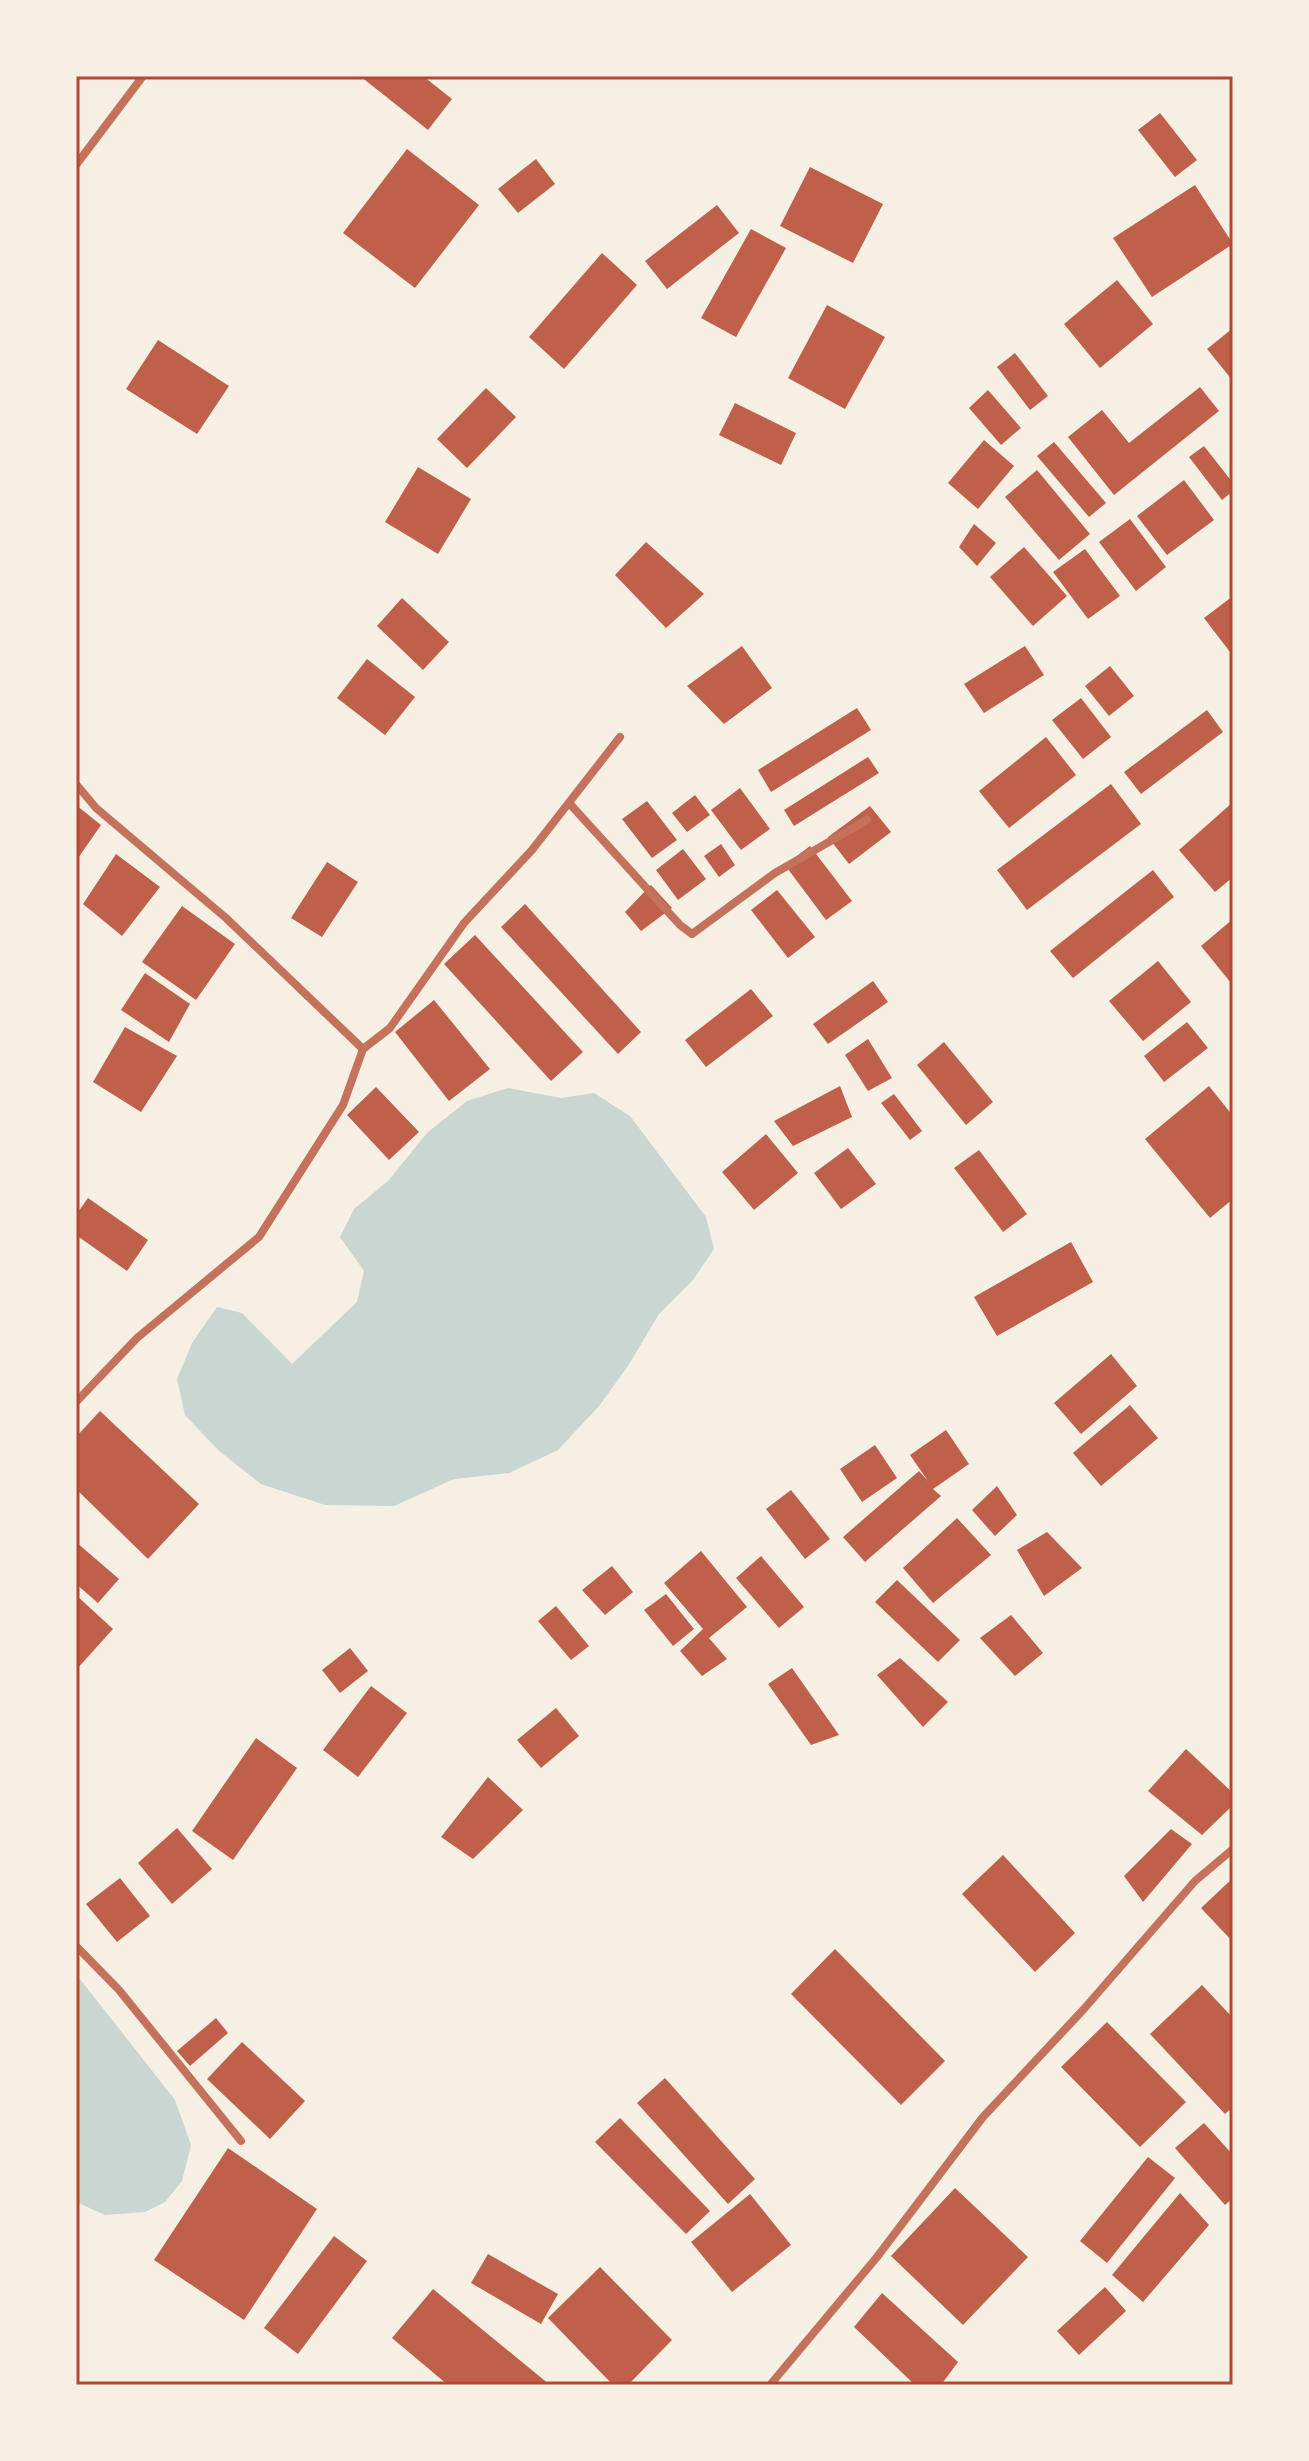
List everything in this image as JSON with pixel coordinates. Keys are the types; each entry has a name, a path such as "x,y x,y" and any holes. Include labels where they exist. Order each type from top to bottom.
{"street":[{"path":"76,165 143,76"},
{"path":"76,1402 137,1338 259,1237 343,1105 363,1049 390,1028 464,923 519,866 620,737"},
{"path":"76,784 96,808 226,918 363,1049"},
{"path":"570,804 680,925 692,934 775,873 867,820"},
{"path":"770,2385 877,2257 983,2117 1083,2010 1195,1881 1233,1849"},
{"path":"76,1946 119,1990 241,2141"}],"shaded area":[{"path":"508,1088 561,1098 594,1093 630,1116 706,1217 714,1249 693,1280 659,1314 628,1366 599,1406 558,1450 509,1473 454,1479 394,1506 325,1505 261,1484 218,1450 185,1415 177,1379 192,1343 217,1307 242,1313 292,1364 357,1302 364,1271 340,1237 354,1209 388,1181 428,1132 467,1101"},
{"path":"76,1974 175,2100 191,2145 182,2181 165,2202 145,2212 105,2215 76,2202"}],"building":[{"path":"360,76 423,76 452,99 428,130"},
{"path":"1160,113 1197,160 1175,177 1138,130"},
{"path":"407,149 479,205 415,288 343,233"},
{"path":"536,159 555,184 518,213 498,189"},
{"path":"810,167 883,204 853,263 780,226"},
{"path":"1195,185 1233,244 1152,297 1113,238"},
{"path":"717,205 739,233 667,289 645,261"},
{"path":"751,229 786,248 736,337 701,318"},
{"path":"602,253 637,285 564,369 529,337"},
{"path":"1117,280 1153,324 1100,368 1064,324"},
{"path":"827,305 885,337 845,409 788,378"},
{"path":"1233,328 1233,381 1207,349"},
{"path":"158,340 229,386 197,434 126,389"},
{"path":"1015,353 1048,396 1030,410 997,367"},
{"path":"1200,387 1219,411 1114,495 1068,437 1102,410 1129,443"},
{"path":"486,388 516,417 467,468 437,439"},
{"path":"988,390 1021,428 1001,445 969,408"},
{"path":"735,403 796,433 781,465 719,435"},
{"path":"984,440 1014,466 978,509 948,483"},
{"path":"1054,442 1106,503 1089,517 1037,456"},
{"path":"1204,446 1233,483 1233,491 1222,500 1189,457"},
{"path":"418,467 471,499 438,554 385,522"},
{"path":"1037,470 1090,534 1059,560 1005,497"},
{"path":"1184,480 1214,520 1167,555 1137,516"},
{"path":"1130,519 1166,567 1136,591 1099,542"},
{"path":"974,524 996,543 977,566 959,547"},
{"path":"646,542 704,594 666,628 615,575"},
{"path":"1024,547 1067,596 1033,626 990,577"},
{"path":"1085,549 1120,596 1088,619 1053,572"},
{"path":"1233,596 1233,656 1204,618"},
{"path":"402,598 449,642 423,670 377,626"},
{"path":"742,646 772,688 724,724 687,686"},
{"path":"1025,646 1044,675 984,713 964,684"},
{"path":"367,659 415,697 385,735 337,698"},
{"path":"1110,666 1134,696 1109,716 1085,686"},
{"path":"1081,698 1111,737 1083,759 1052,720"},
{"path":"857,708 871,730 771,792 758,770"},
{"path":"1207,710 1223,732 1141,794 1124,772"},
{"path":"1046,737 1076,775 1009,828 979,791"},
{"path":"868,757 879,773 794,826 784,810"},
{"path":"1111,784 1141,824 1027,910 997,870"},
{"path":"740,788 770,829 741,850 711,810"},
{"path":"695,795 710,815 687,832 672,813"},
{"path":"647,801 677,840 652,858 622,819"},
{"path":"1233,802 1233,877 1215,892 1179,850"},
{"path":"76,805 101,825 76,861"},
{"path":"870,806 891,832 849,864 828,837"},
{"path":"721,844 735,865 719,877 704,856"},
{"path":"810,846 852,901 826,920 785,865"},
{"path":"683,849 706,879 678,900 656,870"},
{"path":"116,854 160,887 122,936 83,904"},
{"path":"327,862 358,882 322,937 291,918"},
{"path":"1153,870 1174,897 1073,978 1050,951"},
{"path":"651,885 672,908 641,931 625,912"},
{"path":"777,890 815,937 788,958 751,910"},
{"path":"525,904 641,1032 618,1054 501,927"},
{"path":"182,906 235,944 196,1000 142,962"},
{"path":"1233,919 1233,981 1231,983 1201,946"},
{"path":"475,935 583,1052 551,1081 444,964"},
{"path":"1158,961 1191,1002 1143,1041 1109,1001"},
{"path":"145,973 190,1004 169,1042 121,1010"},
{"path":"873,981 888,1002 828,1044 813,1024"},
{"path":"751,989 773,1016 706,1067 685,1040"},
{"path":"434,1000 490,1069 449,1101 395,1032"},
{"path":"1187,1022 1208,1048 1164,1082 1144,1056"},
{"path":"125,1027 177,1056 141,1112 93,1082"},
{"path":"868,1039 892,1078 868,1091 845,1055"},
{"path":"944,1042 993,1102 966,1125 917,1065"},
{"path":"840,1086 852,1117 793,1146 774,1121"},
{"path":"1209,1086 1233,1116 1233,1199 1210,1218 1145,1139"},
{"path":"376,1087 419,1132 389,1160 347,1115"},
{"path":"894,1094 922,1131 910,1140 881,1103"},
{"path":"766,1134 798,1173 754,1210 722,1172"},
{"path":"848,1148 876,1184 841,1209 814,1173"},
{"path":"979,1150 1027,1214 1003,1232 954,1168"},
{"path":"88,1198 148,1240 127,1271 76,1235 76,1215"},
{"path":"1071,1242 1093,1282 997,1336 974,1297"},
{"path":"1111,1354 1137,1386 1081,1434 1054,1403"},
{"path":"1130,1405 1158,1438 1101,1486 1073,1453"},
{"path":"100,1411 199,1504 148,1559 76,1489 76,1437"},
{"path":"946,1430 969,1464 933,1489 941,1496 865,1562 843,1537 919,1471 928,1481 910,1455"},
{"path":"875,1445 897,1478 862,1502 840,1469"},
{"path":"997,1486 1017,1515 995,1536 972,1510"},
{"path":"791,1490 830,1539 805,1559 766,1509"},
{"path":"957,1518 991,1555 933,1603 903,1568"},
{"path":"1047,1532 1082,1568 1044,1596 1017,1550"},
{"path":"76,1542 119,1579 98,1603 76,1584"},
{"path":"701,1551 747,1607 709,1638 727,1659 702,1676 680,1651 703,1629 664,1583"},
{"path":"761,1556 804,1607 779,1628 736,1578"},
{"path":"612,1566 633,1592 605,1615 582,1590"},
{"path":"897,1580 960,1640 938,1662 875,1602"},
{"path":"666,1594 694,1629 673,1646 644,1610"},
{"path":"76,1595 113,1629 76,1670"},
{"path":"556,1606 589,1646 571,1660 538,1621"},
{"path":"1011,1615 1043,1653 1015,1676 980,1638"},
{"path":"350,1648 368,1671 340,1693 322,1670"},
{"path":"900,1658 948,1702 923,1727 877,1675"},
{"path":"792,1668 839,1735 811,1745 768,1684"},
{"path":"371,1686 407,1713 358,1777 323,1750"},
{"path":"556,1708 579,1736 541,1768 517,1740"},
{"path":"256,1738 297,1768 233,1860 192,1831"},
{"path":"1186,1749 1233,1793 1233,1805 1202,1835 1148,1791"},
{"path":"488,1777 523,1810 473,1859 441,1837"},
{"path":"177,1828 212,1869 172,1904 138,1863"},
{"path":"1171,1829 1192,1844 1143,1902 1124,1876"},
{"path":"1003,1855 1075,1933 1035,1972 962,1894"},
{"path":"120,1878 150,1916 117,1942 86,1904"},
{"path":"1233,1878 1233,1942 1201,1908"},
{"path":"835,1949 945,2061 901,2105 791,1994"},
{"path":"1202,1985 1233,2018 1233,2107 1225,2114 1150,2034"},
{"path":"216,2018 228,2033 190,2066 177,2051"},
{"path":"1107,2022 1186,2102 1140,2147 1061,2067"},
{"path":"242,2042 305,2101 270,2139 207,2079"},
{"path":"665,2078 755,2179 728,2204 637,2103"},
{"path":"620,2118 710,2211 686,2234 595,2142"},
{"path":"1204,2123 1233,2155 1233,2198 1225,2205 1175,2148"},
{"path":"228,2148 317,2209 244,2320 154,2260"},
{"path":"1148,2157 1175,2178 1107,2263 1080,2241"},
{"path":"955,2188 1028,2257 963,2325 891,2256"},
{"path":"1180,2193 1209,2225 1143,2302 1112,2275"},
{"path":"750,2194 791,2245 732,2292 691,2242"},
{"path":"334,2236 367,2261 298,2354 264,2328"},
{"path":"488,2254 558,2294 541,2324 471,2283"},
{"path":"600,2267 672,2340 628,2385 613,2385 548,2318"},
{"path":"1105,2287 1126,2311 1079,2355 1057,2331"},
{"path":"433,2289 550,2385 448,2385 392,2338"},
{"path":"882,2293 958,2362 941,2385 915,2385 854,2327"}]}
